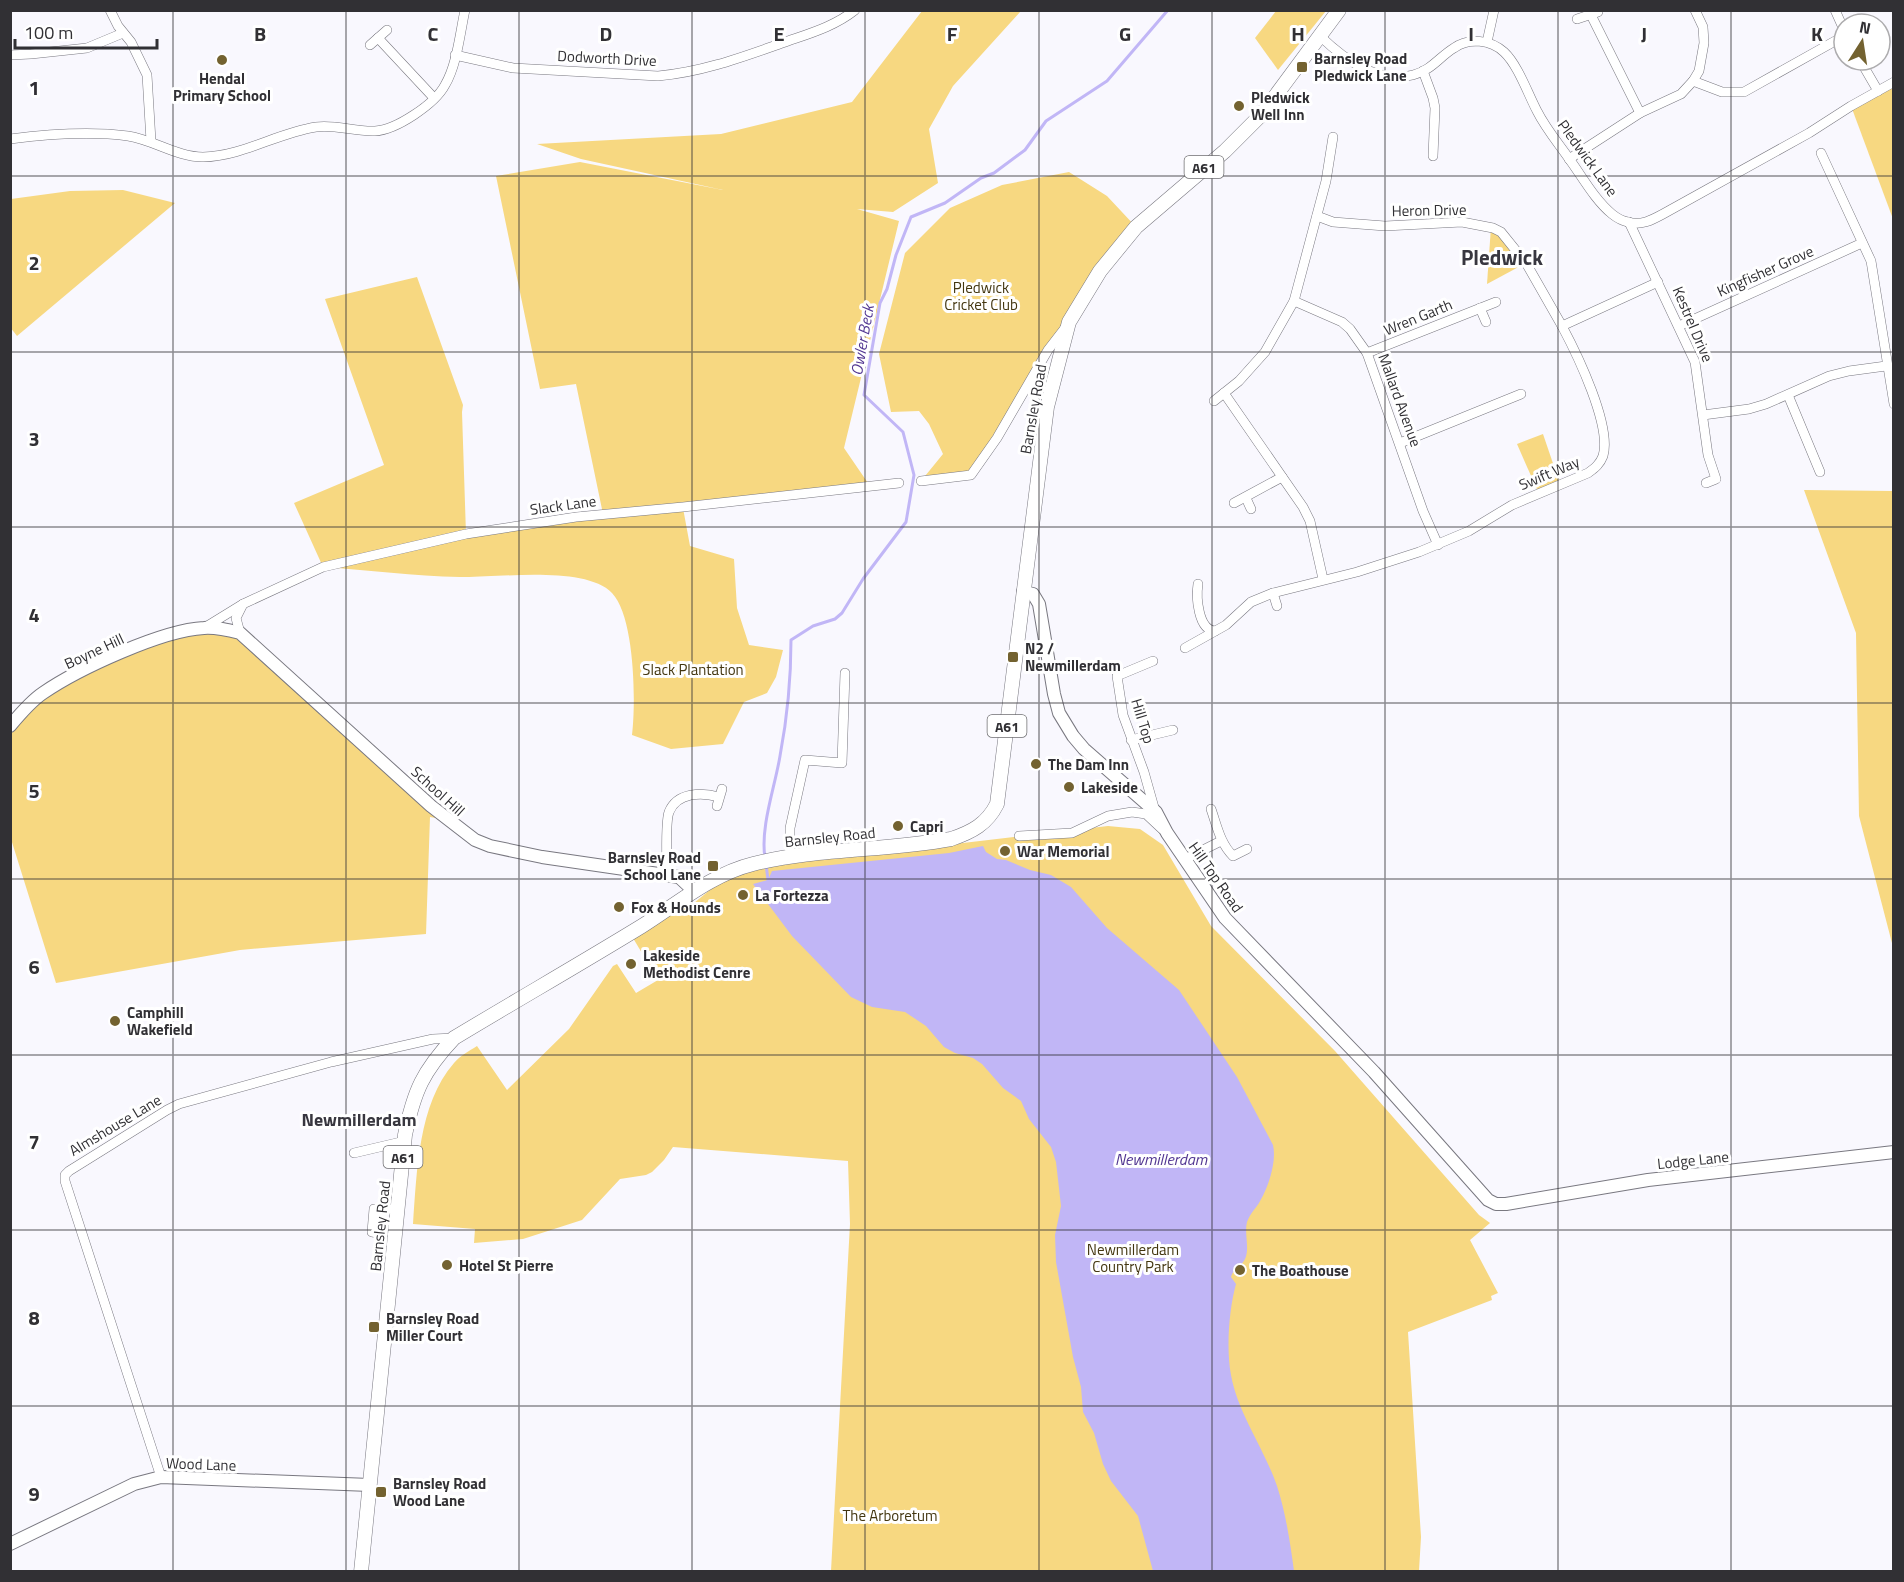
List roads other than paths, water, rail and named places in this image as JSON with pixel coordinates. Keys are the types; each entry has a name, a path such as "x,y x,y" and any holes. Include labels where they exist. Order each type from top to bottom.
{"main road":[{"name":"Barnsley Road","path":"361,1572 405,1141 410,1108 420,1082 434,1059 454,1038 643,926 694,891 734,870 790,857 951,839 972,830 987,820 997,804 1047,408 1069,322 1100,271 1137,227 1225,151 1254,121 1340,10"}],"street":[{"path":"110,10 131,42 147,75 151,141"},
{"path":"10,139 73,134 128,136 151,141 172,151 199,157 234,153 304,128 321,126 377,131 395,126 413,116 445,86 455,56 465,10"},
{"name":"Dodworth Drive","path":"455,56 513,68 658,76 678,74 700,70 761,51 834,24 855,10"},
{"path":"1320,36 1335,50 1368,70 1399,77 1423,71 1453,48 1464,43 1487,42 1494,10"},
{"path":"1569,159 1640,113 1681,94 1694,81 1703,58 1704,43 1703,27 1695,10"},
{"path":"1577,19 1594,13 1640,113"},
{"path":"387,30 374,41 434,98"},
{"path":"10,55 87,48 123,33"},
{"name":"Pledwick Lane","path":"1487,42 1498,46 1507,54 1538,114 1611,213 1629,222"},
{"path":"1694,81 1722,92 1744,92 1832,43"},
{"path":"1423,71 1433,98 1433,156"},
{"path":"1867,72 1878,91"},
{"path":"1629,222 1638,224 1663,214 1809,133 1893,82"},
{"path":"1214,401 1239,381 1265,352 1294,301 1326,181 1333,137"},
{"path":"1821,153 1873,271 1893,404"},
{"path":"1817,172 1828,167"},
{"name":"Heron Drive","path":"1317,216 1333,222 1384,226 1462,222 1493,228 1501,232 1526,263 1562,327"},
{"name":"Kestrel Drive","path":"1629,222 1695,362 1708,455 1718,483 1706,483"},
{"name":"Kingfisher Grove","path":"1679,326 1862,243"},
{"path":"1562,327 1658,282"},
{"name":"Mallard Avenue","path":"1294,301 1342,322 1350,329 1367,353 1423,511 1438,545"},
{"name":"Wren Garth","path":"1367,353 1496,302"},
{"path":"1480,308 1485,322"},
{"path":"921,481 972,476 1048,350 1069,322"},
{"name":"Swift Way","path":"1185,648 1226,625 1251,602 1273,593 1388,563 1438,545 1469,531 1512,505 1588,473 1597,467 1604,449 1603,431 1576,353 1562,327"},
{"path":"1703,415 1749,409 1788,395 1829,376 1886,366"},
{"path":"1224,393 1303,507 1310,521 1323,579"},
{"path":"1400,443 1509,395 1521,394"},
{"path":"1788,395 1811,460 1820,471"},
{"path":"1234,503 1282,477"},
{"name":"Slack Lane","path":"204,628 243,604 323,567 466,534 576,517 899,483"},
{"path":"1246,498 1251,509"},
{"path":"1198,584 1197,608 1207,628 1215,631"},
{"name":"Hill Top Road","path":"1023,591 1033,594 1039,604 1054,694 1059,713 1072,736 1156,812 1167,833 1225,918 1374,1072 1483,1194 1496,1204"},
{"path":"1273,593 1277,606"},
{"path":"204,628 240,633 236,618 243,604"},
{"name":"Boyne Hill","path":"10,726 41,694 101,662 179,631 204,628"},
{"name":"School Hill","path":"240,633 431,806 475,840 525,854 617,870 679,877 694,891"},
{"name":"Hill Top","path":"1153,660 1117,676 1123,715 1156,812"},
{"path":"790,857 790,828 805,760 842,763 845,674"},
{"path":"1131,740 1173,730"},
{"path":"667,875 669,813 675,804 685,796 698,793 720,797"},
{"path":"1211,808 1221,841 1233,856 1247,849"},
{"path":"1019,836 1072,833 1108,816 1132,812 1146,814 1167,833"},
{"path":"1185,859 1221,841"},
{"name":"Almshouse Lane","path":"161,1477 65,1181 65,1175 179,1104 331,1062 433,1039 454,1038"},
{"path":"354,1153 405,1141"},
{"name":"Lodge Lane","path":"1496,1204 1514,1203 1648,1180 1893,1152"},
{"path":"383,1234 372,1232 374,1209 398,1209"},
{"name":"Wood Lane","path":"10,1544 134,1484 161,1477 370,1485"}],"water":[{"name":"Newmillerdam","path":"983,846 986,852 997,859 1051,875 1071,887 1107,928 1179,990 1237,1077 1273,1145 1273,1167 1268,1183 1247,1222 1246,1255 1231,1277 1236,1284 1230,1317 1229,1353 1231,1375 1239,1403 1277,1486 1294,1571 1153,1571 1138,1516 1111,1481 1103,1464 1094,1433 1083,1412 1081,1387 1073,1357 1056,1262 1055,1235 1061,1206 1056,1162 1051,1147 1029,1119 1021,1101 1003,1088 982,1064 973,1058 944,1047 926,1026 905,1012 872,1007 851,997 792,936 753,884 768,880 772,871 949,853"}],"waterway":[{"name":"Owler Beck","path":"765,858 766,820 787,713 791,640 813,626 835,619 842,613 863,579 906,522 914,475 903,432 864,395 880,303 887,289 896,255 911,217 945,203 981,178 994,173 1025,150 1046,121 1107,81 1168,10"},
{"name":"Owler Beck","path":"766,864 768,880"}],"place":[{"name":"Hendal Primary School","path":"222,60"},
{"name":"Barnsley Road Pledwick Lane","path":"1302,67"},
{"name":"Pledwick Well Inn","path":"1239,106"},
{"name":"N2 / Newmillerdam","path":"1013,657"},
{"name":"The Dam Inn","path":"1036,764"},
{"name":"Lakeside","path":"1069,787"},
{"name":"Capri","path":"898,826"},
{"name":"War Memorial","path":"1005,851"},
{"name":"Barnsley Road School Lane","path":"713,866"},
{"name":"La Fortezza","path":"743,895"},
{"name":"Fox & Hounds","path":"619,907"},
{"name":"Lakeside Methodist Cenre","path":"631,964"},
{"name":"Camphill Wakefield","path":"115,1021"},
{"name":"Hotel St Pierre","path":"447,1265"},
{"name":"The Boathouse","path":"1240,1270"},
{"name":"Barnsley Road Miller Court","path":"374,1327"},
{"name":"Barnsley Road Wood Lane","path":"381,1492"}],"district":[{"name":"Pledwick","path":"1502,257"},
{"name":"Newmillerdam","path":"359,1119"}],"park label":[{"name":"Pledwick Cricket Club","path":"981,296"},
{"name":"Slack Plantation","path":"693,669"},
{"name":"Newmillerdam Country Park","path":"1133,1258"},
{"name":"The Arboretum","path":"890,1515"}]}
